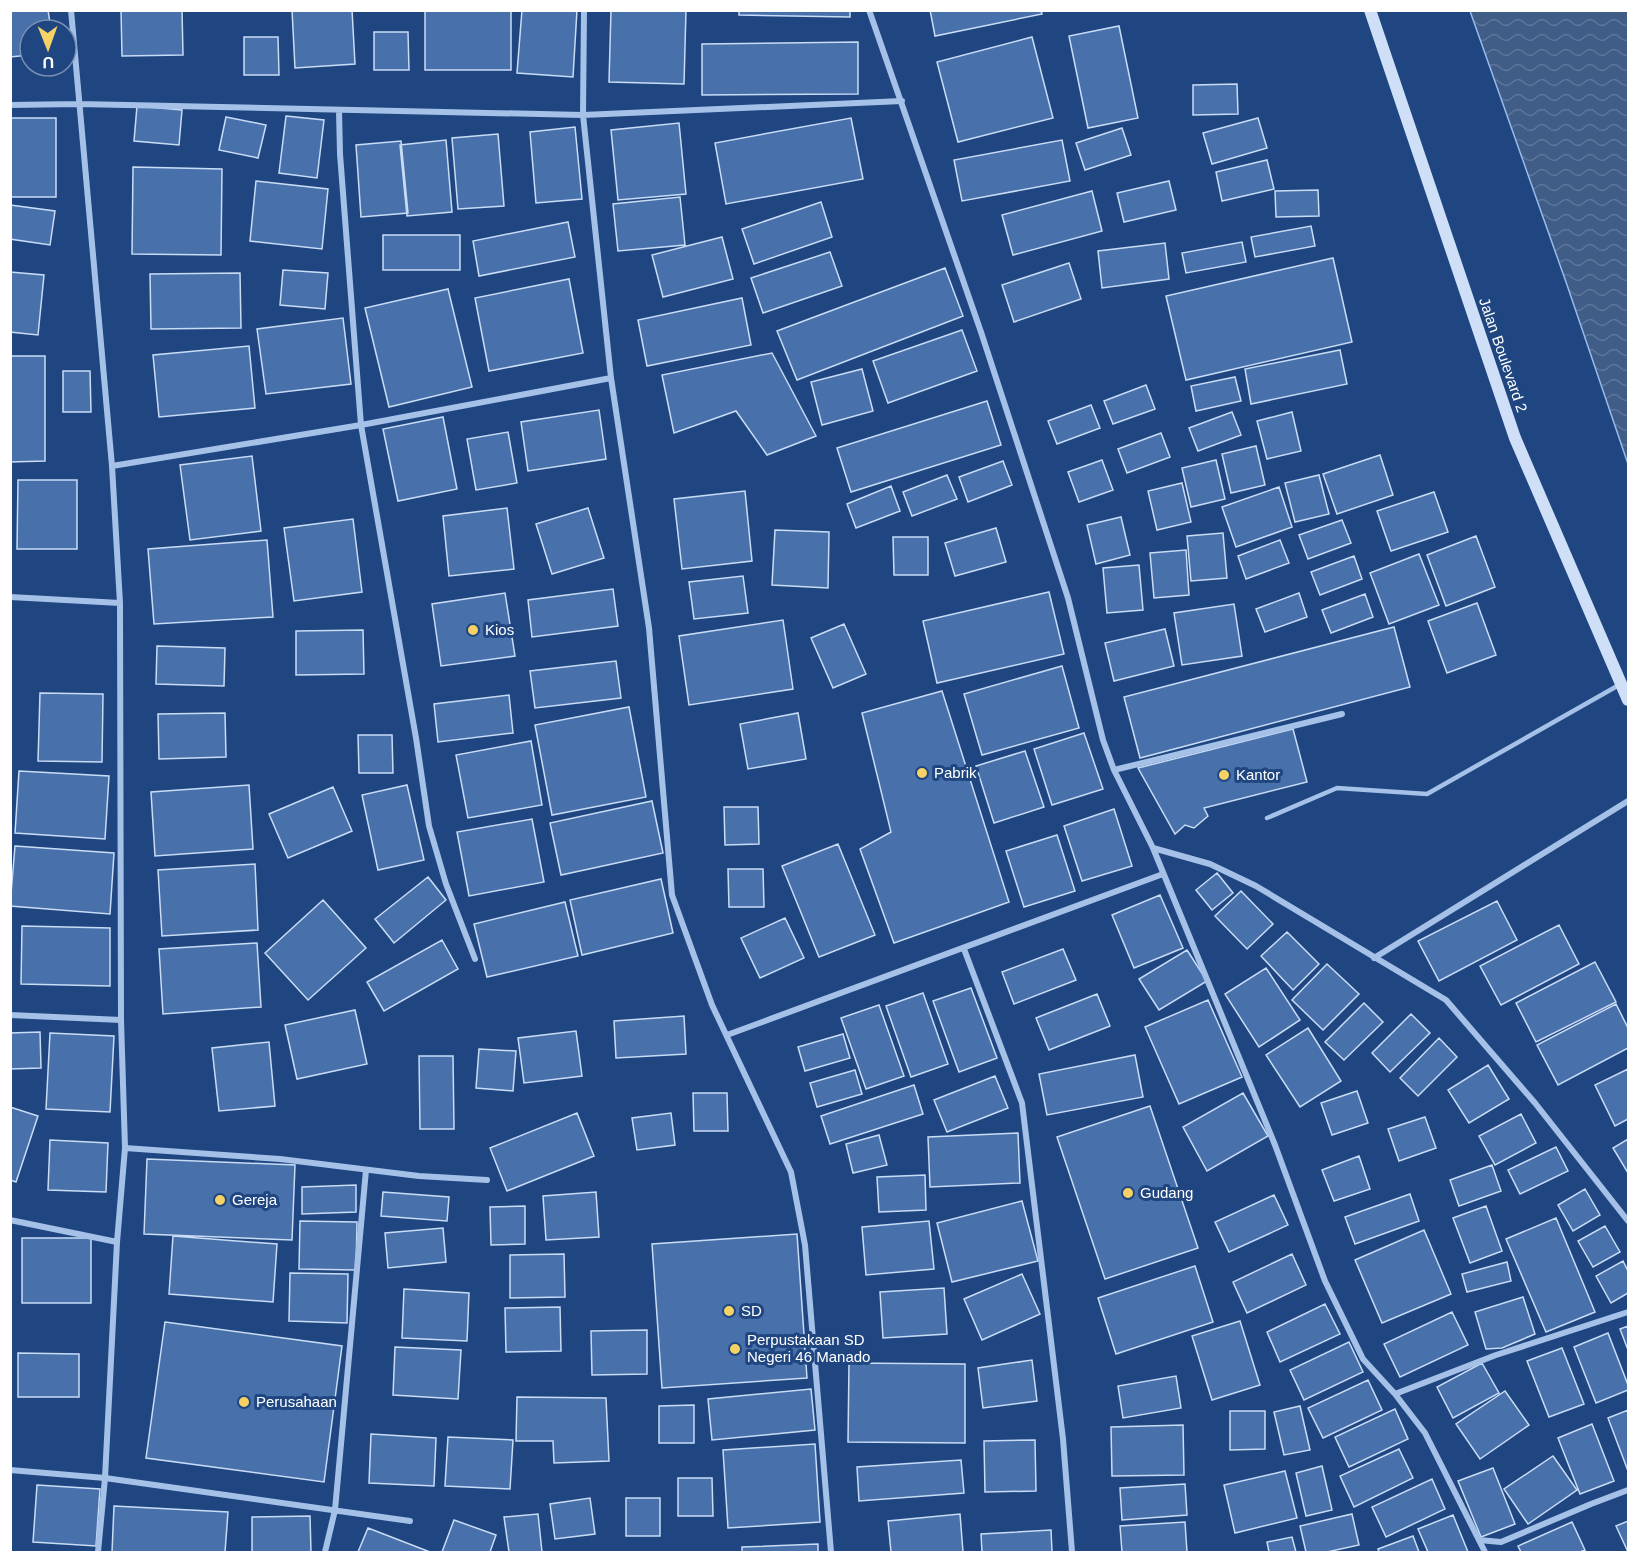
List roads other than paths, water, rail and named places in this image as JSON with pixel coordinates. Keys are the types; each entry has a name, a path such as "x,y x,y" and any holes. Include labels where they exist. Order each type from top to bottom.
{"main road":[{"name":"Jalan Boulevard 2","path":"1370,10 1515,438 1629,700"}],"street":[{"path":"71,10 112,466 120,603 121,1020 124,1148 105,1478 98,1552"},
{"path":"584,10 583,115 611,378 649,628 672,895 712,1005 782,1151 791,1172 798,1199 805,1245 831,1552"},
{"path":"869,10 981,332 1068,598 1103,740 1114,770 1153,848 1275,1145 1325,1281 1363,1359 1395,1394 1425,1433 1485,1552"},
{"path":"10,105 79,104 583,115 902,101"},
{"path":"339,110 340,154 361,425 416,738 429,826 446,884 475,959"},
{"path":"112,466 361,425 611,378"},
{"path":"10,597 120,603"},
{"path":"1114,770 1342,714"},
{"path":"1374,958 1629,801"},
{"path":"1153,848 1225,870 1256,886 1446,1000 1535,1104 1629,1221"},
{"path":"727,1035 1163,874"},
{"path":"964,949 1022,1103 1063,1439 1072,1552"},
{"path":"10,1016 121,1020"},
{"path":"124,1148 280,1159 419,1176 487,1180"},
{"path":"325,1552 335,1510 366,1170"},
{"path":"10,1220 117,1242"},
{"path":"1395,1394 1496,1355 1629,1312"},
{"path":"10,1470 105,1478 410,1521"},
{"path":"1479,1540 1501,1542 1629,1490"}],"lane":[{"path":"1267,818 1337,788 1426,794 1621,683"}],"water":[{"path":"1470,11 1628,11 1628,464 1566,282"}],"place":[{"name":"Kios","path":"473,630"},
{"name":"Pabrik","path":"922,773"},
{"name":"Kantor","path":"1224,775"},
{"name":"Gudang","path":"1128,1193"},
{"name":"Gereja","path":"220,1200"},
{"name":"SD","path":"729,1311"},
{"name":"Perpustakaan SD Negeri 46 Manado","path":"735,1349"},
{"name":"Perusahaan","path":"244,1402"}]}
